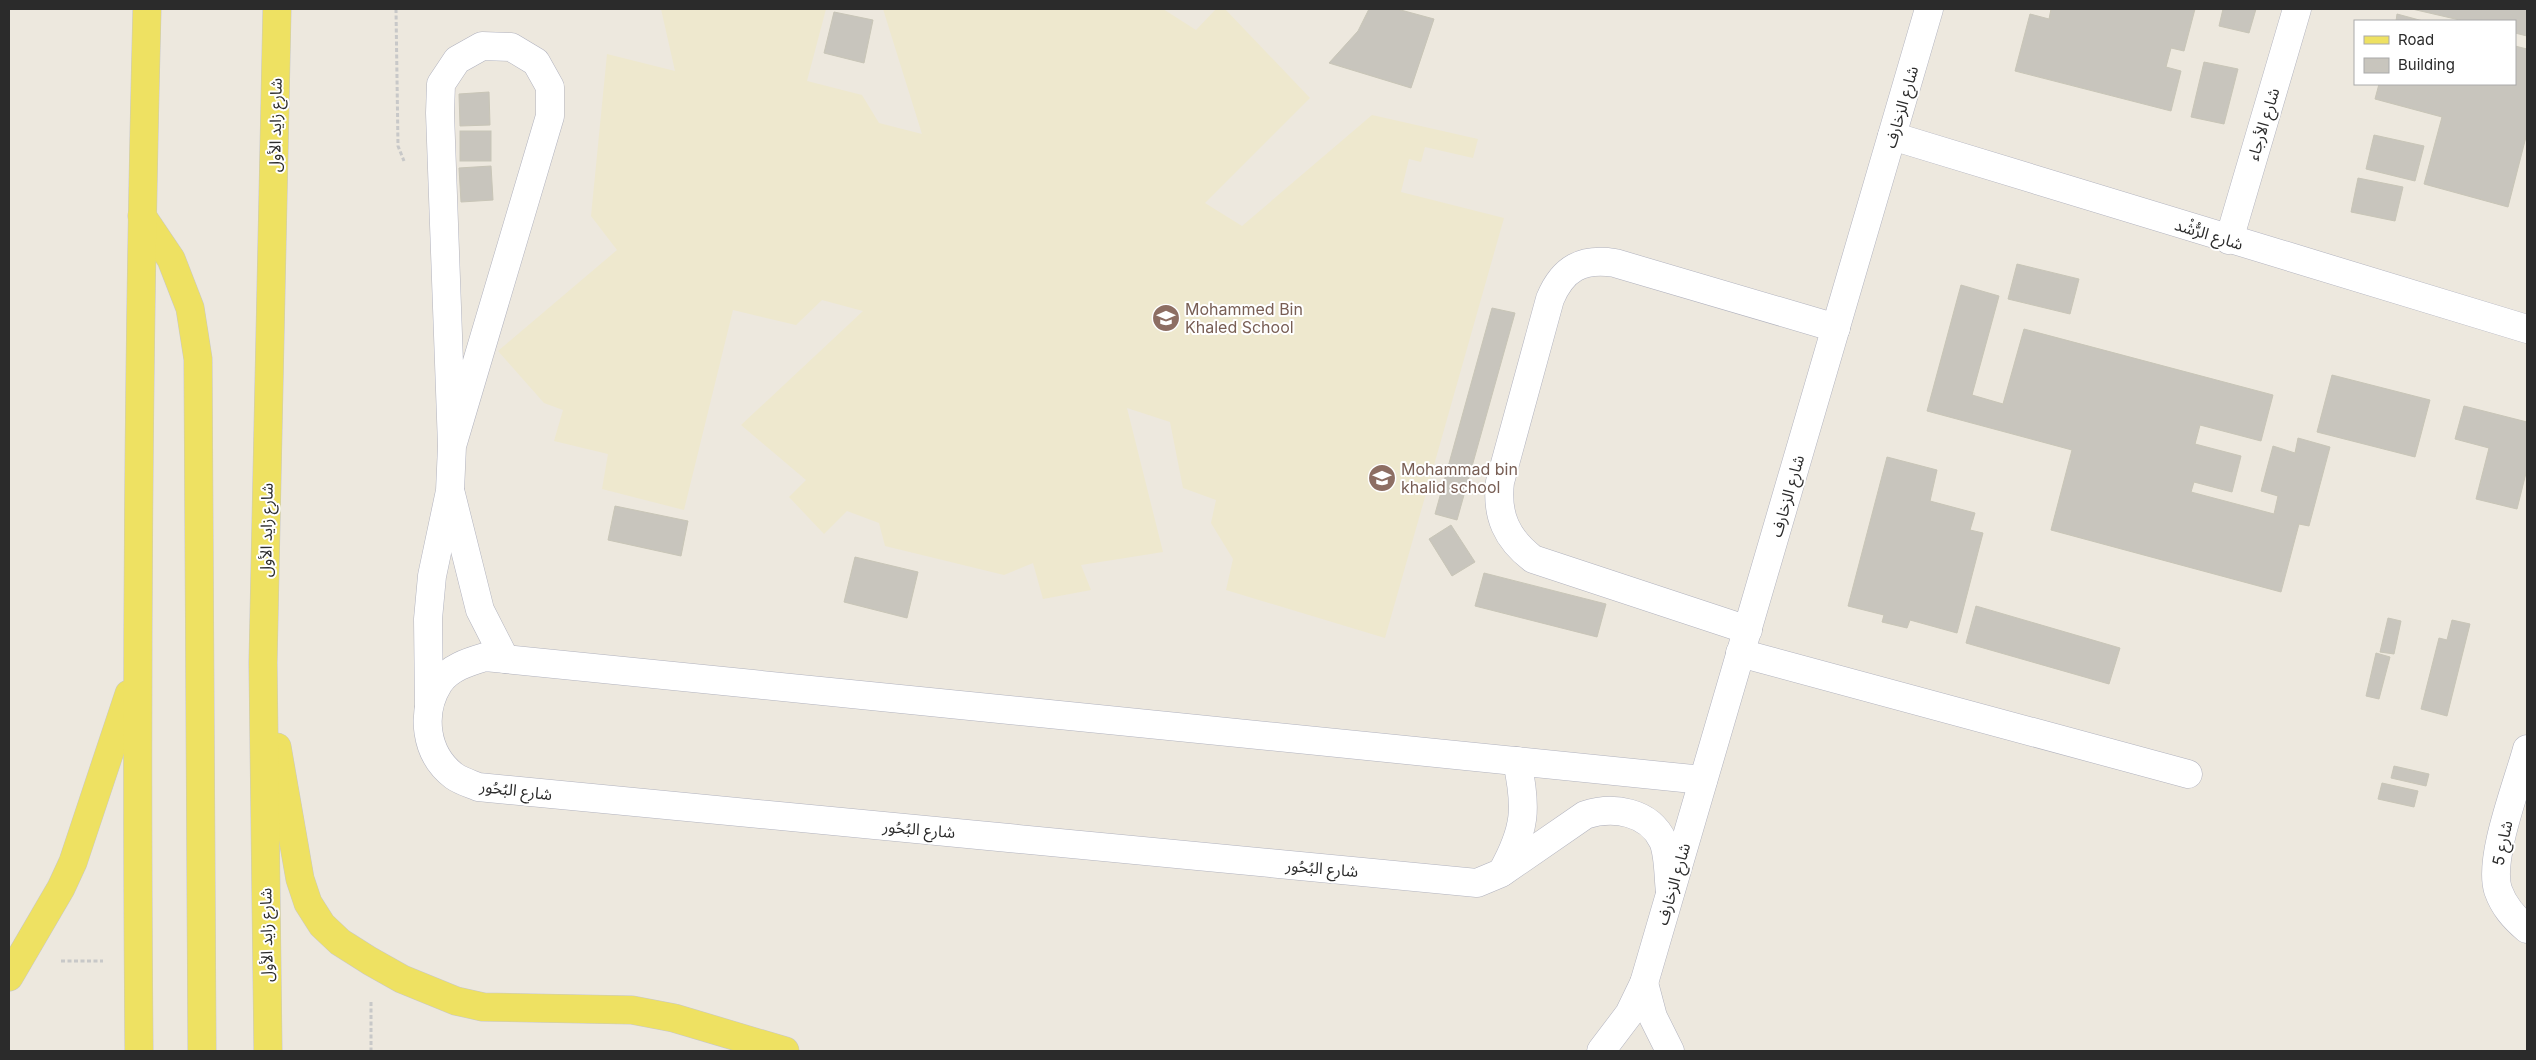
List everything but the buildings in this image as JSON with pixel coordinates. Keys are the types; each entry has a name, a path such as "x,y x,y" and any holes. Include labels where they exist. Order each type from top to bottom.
{"main road":[{"path":"139,1051 137,672 142,216 147,9"},
{"name":"شارع زايد الأول","path":"268,1051 263,663 277,9"},
{"path":"142,216 174,267 190,308 198,359 202,1051"},
{"path":"263,663 300,879 308,903 322,925 340,942 402,979 456,1002 483,1007 632,1010 674,1018 785,1051"},
{"path":"9,977 61,888 73,862 137,672"}],"street":[{"name":"شارع الزخارف","path":"1601,1051 1629,1014 1644,983 1929,9"},
{"name":"شارع الأرجاء","path":"2229,240 2298,9"},
{"path":"429,707 427,637 432,576 450,490 452,446 440,113 441,84 457,60 482,46 511,47 536,62 550,87 550,116 452,446"},
{"name":"شارع الرُّشْد","path":"1892,136 2229,240 2527,329"},
{"path":"1836,328 1615,263 1598,261 1581,264 1567,272 1556,285 1550,299 1500,482 1498,499 1500,517 1508,533 1519,548 1542,562 1744,641 2188,774"},
{"path":"450,490 480,610 505,659"},
{"name":"شارع البُحُور","path":"1670,892 1664,842 1654,828 1642,819 1628,812 1614,809 1599,810 1585,815 1501,873 1478,883 478,787 454,776 436,757 428,732 429,707 440,682 460,665 485,657 1703,780"},
{"name":"شارع 5","path":"2527,749 2495,862 2498,889 2510,914 2527,929"},
{"path":"1501,873 1513,852 1524,820 1523,790 1516,761"},
{"path":"1644,983 1653,1017 1670,1051"}],"path":[{"path":"370,961 371,1051"}],"shaded area":[{"name":"Mohammed Bin Khaled School","path":"661,9 826,9 807,81 862,95 879,123 922,134 883,9 1163,9 1196,30 1216,9 1225,9 1310,98 1205,203 1242,226 1372,115 1478,139 1473,158 1425,147 1421,162 1409,159 1401,192 1504,218 1385,638 1226,590 1233,559 1211,523 1216,500 1183,488 1170,422 1127,408 1163,552 1081,565 1091,590 1043,599 1033,563 1004,575 885,546 879,523 847,511 824,534 789,497 806,480 741,425 863,311 822,300 796,325 733,310 684,510 602,489 608,454 554,441 563,410 544,403 498,351 617,250 591,216 607,54 675,71"}],"place":[{"name":"Mohammed Bin Khaled School","path":"1166,318"},
{"name":"Mohammad bin khalid school","path":"1382,478"}]}
